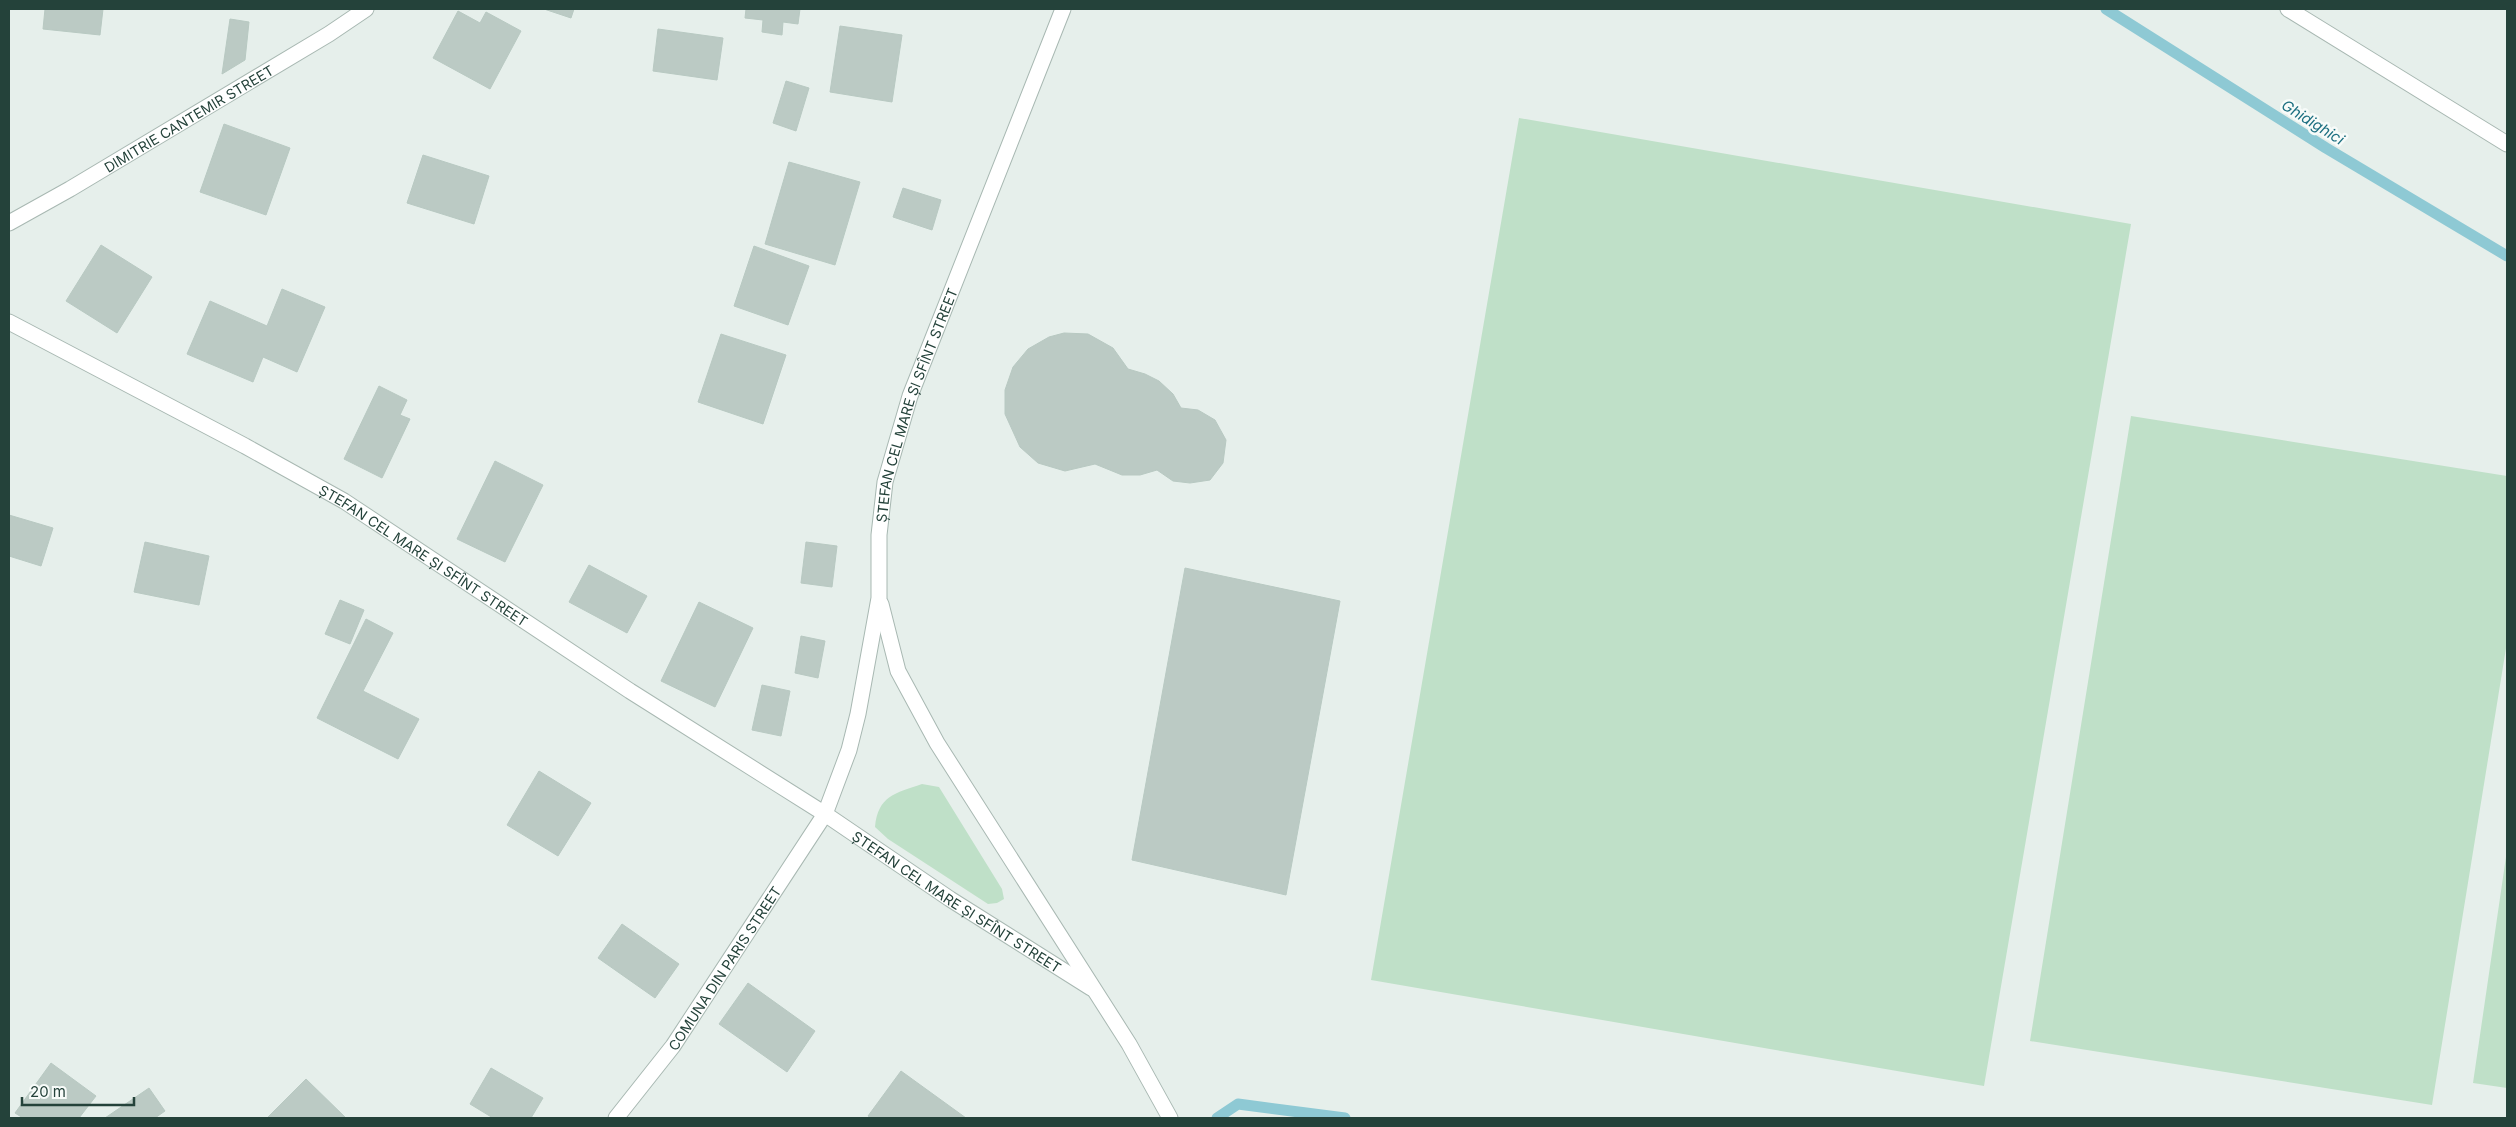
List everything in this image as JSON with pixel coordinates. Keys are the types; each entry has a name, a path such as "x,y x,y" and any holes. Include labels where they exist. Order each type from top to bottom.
{"street":[{"name":"DIMITRIE CANTEMIR STREET","path":"9,223 70,189 329,34 366,9"},
{"name":"ȘTEFAN CEL MARE ȘI SFÎNT STREET","path":"825,814 849,750 868,661 879,598 879,534 885,482 910,396 1063,9"},
{"path":"2288,9 2507,144"},
{"name":"ȘTEFAN CEL MARE ȘI SFÎNT STREET","path":"9,322 245,446 344,501 630,690 825,814 950,899 1091,988"},
{"path":"879,598 898,671 937,743 1091,988 1129,1044 1170,1118"},
{"name":"COMUNA DIN PARIS STREET","path":"616,1118 673,1046 825,814"}],"green space":[{"path":"1519,118 2131,224 1984,1086 1371,980"},
{"path":"2131,416 2507,476 2507,642 2432,1105 2030,1041"},
{"path":"922,784 939,787 1002,889 1004,899 997,903 988,904 888,839 875,827 880,808 884,802 896,793"},
{"path":"2507,850 2507,1088 2473,1083"}],"building":[{"path":"45,9 103,9 100,35 43,29"},
{"path":"544,9 574,9 571,18"},
{"path":"746,9 800,9 798,24 783,22 782,35 762,32 763,20 745,18"},
{"path":"458,11 480,23 486,12 521,31 490,89 433,58"},
{"path":"230,19 249,22 245,60 222,74"},
{"path":"840,26 902,35 892,102 830,92"},
{"path":"658,29 723,38 717,80 653,71"},
{"path":"786,81 809,88 796,131 773,123"},
{"path":"224,124 290,148 266,215 200,192"},
{"path":"423,155 489,176 474,224 407,203"},
{"path":"789,162 860,182 835,265 765,244"},
{"path":"903,188 941,200 932,230 893,217"},
{"path":"101,245 152,277 117,333 66,301"},
{"path":"754,246 809,266 788,325 734,306"},
{"path":"282,289 325,307 297,372 263,357 253,382 187,354 210,301 267,326"},
{"path":"1064,333 1088,334 1113,348 1128,369 1159,381 1173,394 1181,408 1198,410 1215,420 1226,440 1223,463 1210,480 1190,483 1173,481 1157,470 1140,475 1122,475 1095,464 1065,471 1038,463 1020,447 1005,414 1005,390 1013,367 1028,349 1049,337"},
{"path":"721,334 786,355 763,424 698,402"},
{"path":"379,386 407,400 400,415 410,419 382,478 344,459"},
{"path":"495,461 543,485 505,562 457,539"},
{"path":"9,515 53,528 41,566 9,556"},
{"path":"145,542 209,556 199,605 134,592"},
{"path":"806,542 837,546 832,587 801,583"},
{"path":"589,565 647,596 627,633 569,602"},
{"path":"1185,568 1340,601 1286,895 1132,860"},
{"path":"340,600 364,610 350,644 325,634"},
{"path":"699,602 753,628 715,707 661,681"},
{"path":"366,619 393,633 363,691 419,719 398,759 317,718"},
{"path":"801,636 825,641 818,678 795,673"},
{"path":"762,685 790,691 781,736 752,730"},
{"path":"539,771 591,803 558,856 507,825"},
{"path":"622,924 679,964 655,998 598,958"},
{"path":"748,983 815,1031 787,1072 719,1024"},
{"path":"51,1063 96,1096 79,1118 23,1118 15,1113"},
{"path":"491,1068 543,1098 531,1118 493,1118 470,1104"},
{"path":"901,1071 966,1118 871,1118 868,1116"},
{"path":"306,1079 346,1118 267,1118"},
{"path":"149,1088 165,1111 155,1118 105,1118"}],"waterway":[{"name":"Ghidighici","path":"2106,9 2326,148 2507,256"},
{"path":"1217,1118 1238,1104 1345,1118"}]}
